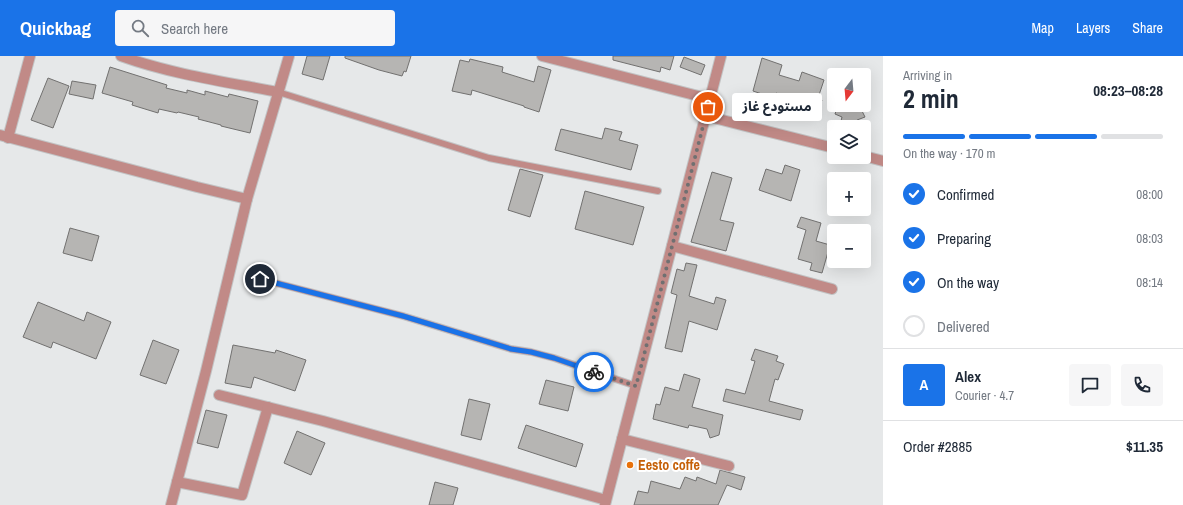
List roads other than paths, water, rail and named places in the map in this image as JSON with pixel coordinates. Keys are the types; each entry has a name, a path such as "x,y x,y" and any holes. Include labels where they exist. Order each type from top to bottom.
{"street":[{"path":"30,56 4,136 247,199"},
{"path":"121,56 162,68 278,92"},
{"path":"171,505 206,371 247,199 289,56"},
{"path":"542,56 710,98"},
{"path":"219,395 323,421 605,503 721,56"},
{"path":"706,116 827,146"},
{"path":"871,158 883,161"},
{"path":"672,246 832,289"},
{"path":"177,482 242,494 268,407"},
{"path":"622,439 729,466"}],"lane":[{"path":"278,92 489,158 658,191"},
{"path":"260,279 403,316 511,349 554,358 636,386"}],"place":[{"name":"مستودع غاز","path":"708,107"},
{"name":"Eesto coffe","path":"630,465"}]}
